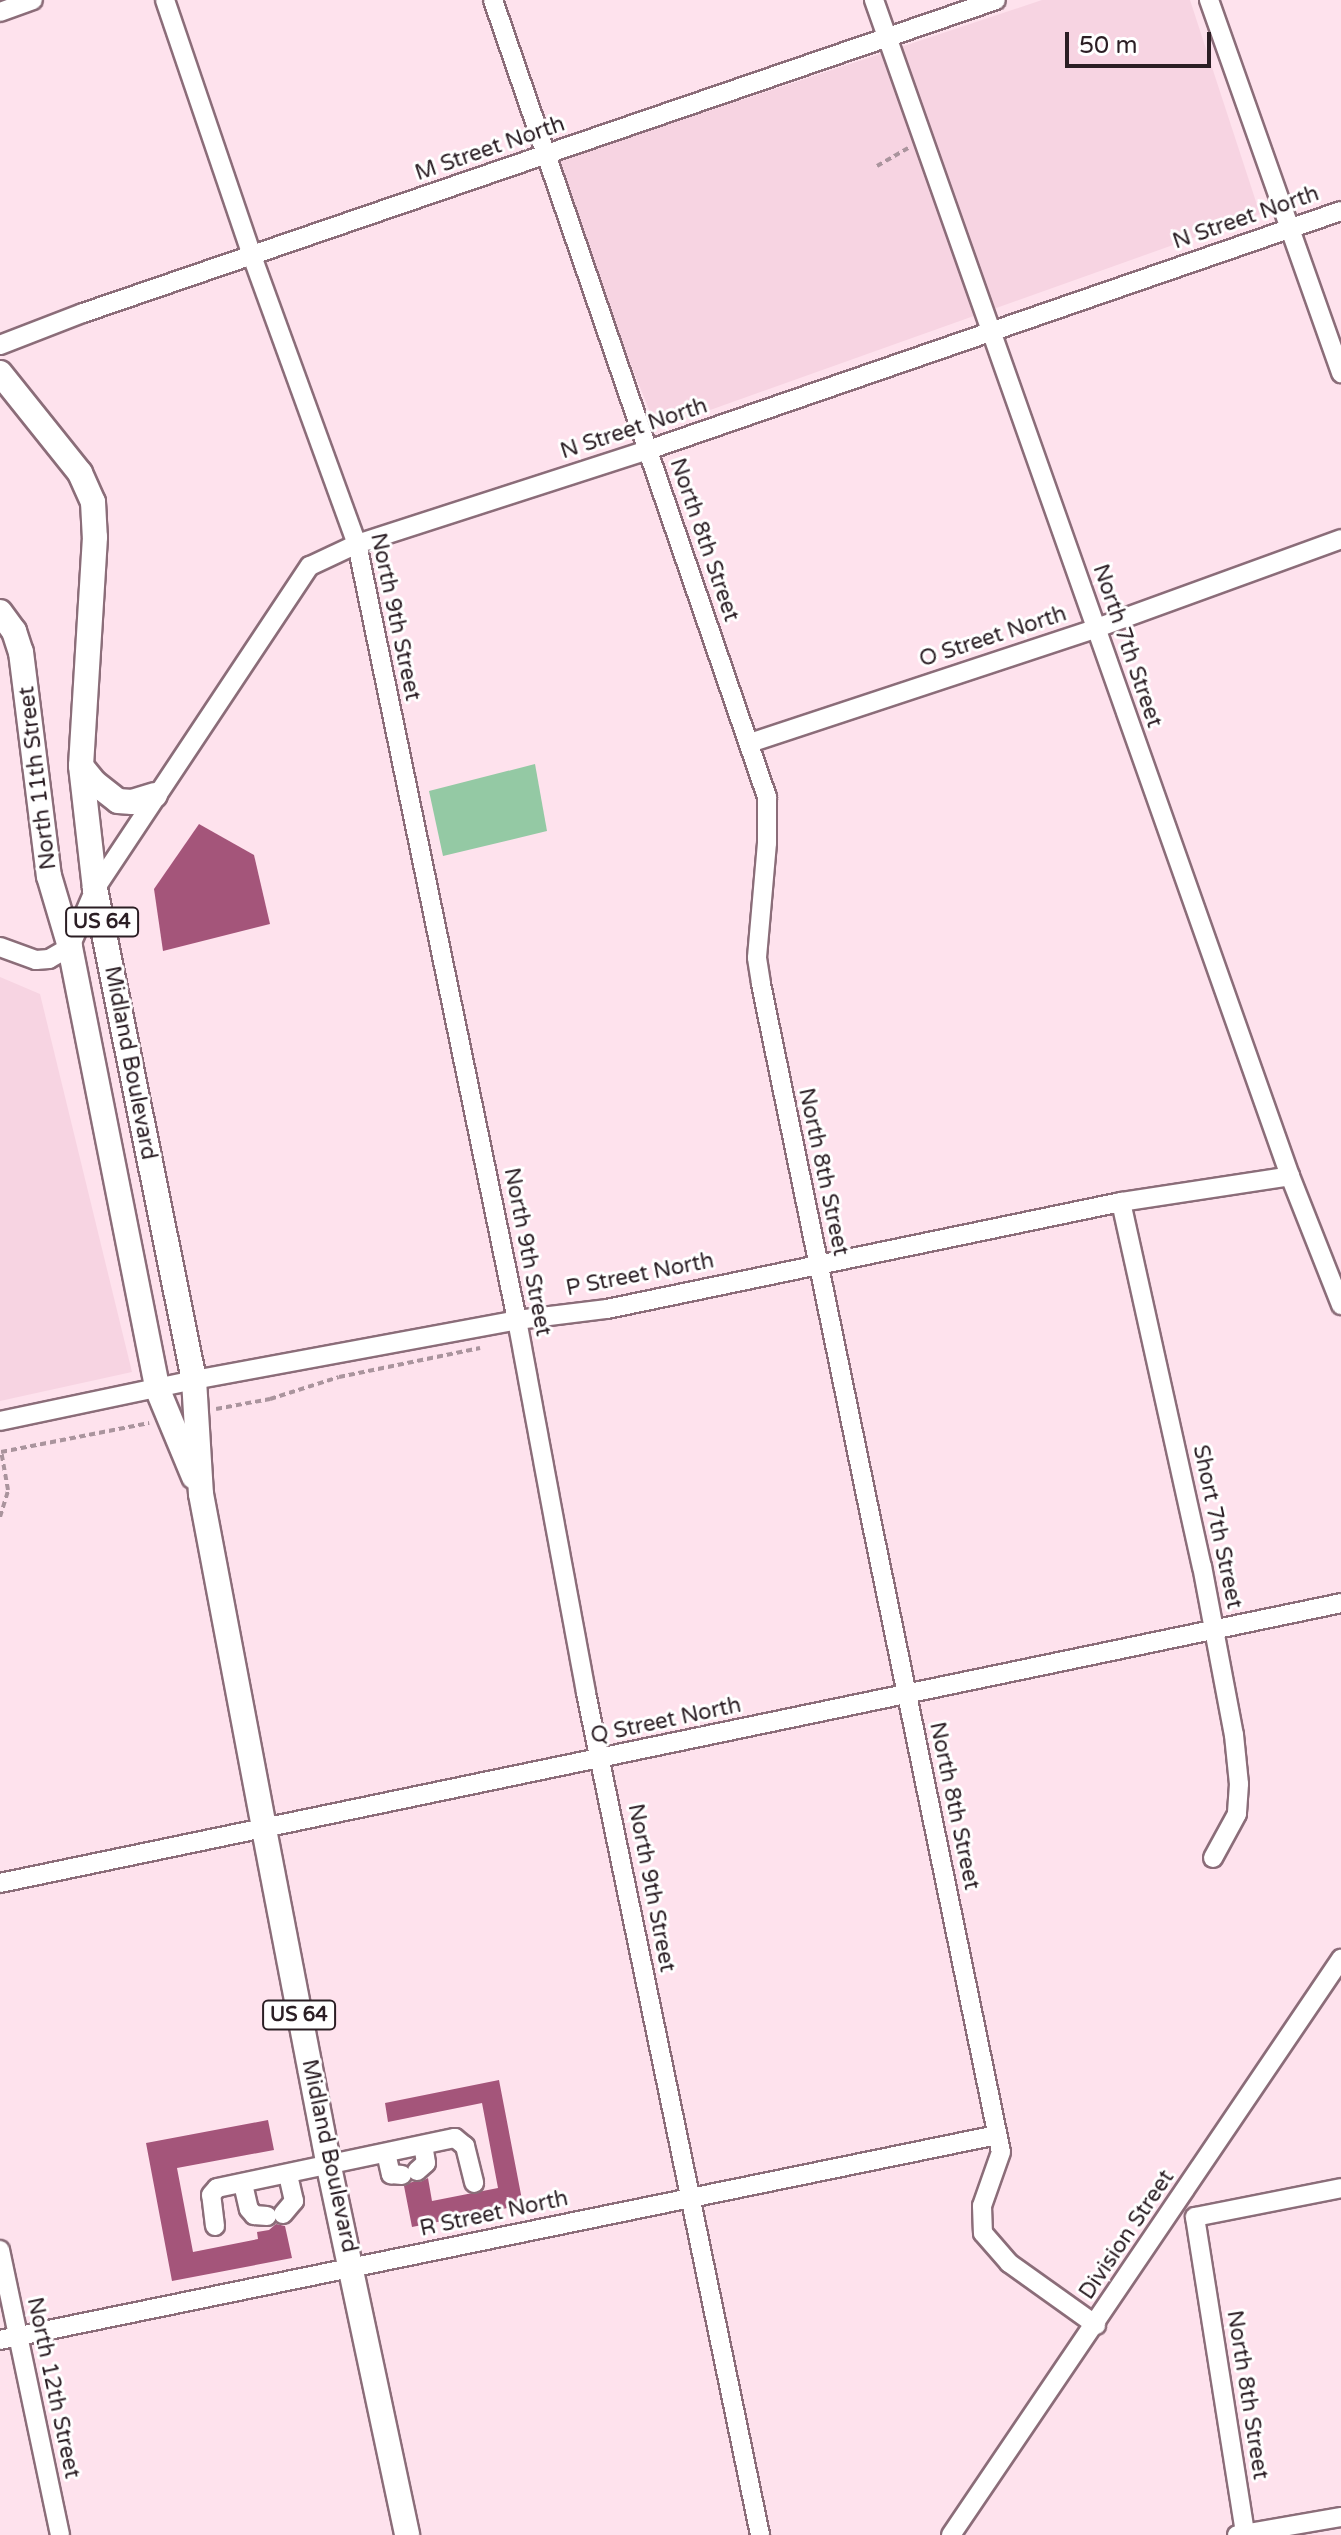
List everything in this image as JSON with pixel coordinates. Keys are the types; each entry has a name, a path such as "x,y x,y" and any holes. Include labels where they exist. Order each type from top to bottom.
{"main road":[{"name":"Midland Boulevard","path":"0,373 80,473 93,502 95,537 81,766 95,889 194,1380 201,1494 264,1829 329,2167 353,2267 407,2535"},
{"name":"North 11th Street","path":"0,612 14,631 21,652 49,876 70,947"},
{"path":"81,766 105,793 118,801 132,802 155,795"},
{"name":"Midland Boulevard","path":"70,947 157,1388 201,1494"}],"street":[{"path":"1,7 33,0"},
{"name":"North 9th Street","path":"165,0 252,256 357,544 517,1320 601,1760 760,2535"},
{"name":"North 8th Street","path":"493,0 767,797 768,824 757,958 1001,2152 982,2206 983,2233 1009,2263 1096,2325"},
{"name":"North 7th Street","path":"874,0 1290,1176 1341,1305"},
{"name":"M Street North","path":"0,345 996,0"},
{"path":"1209,0 1341,373"},
{"name":"N Street North","path":"70,947 95,889 303,572 357,544 648,450 1341,211"},
{"name":"O Street North","path":"750,743 1097,628 1341,539"},
{"path":"0,948 36,960 49,959 70,947"},
{"name":"P Street North","path":"0,1421 194,1380 517,1320 607,1309 1121,1202 1290,1176"},
{"name":"Short 7th Street","path":"1121,1202 1214,1631 1239,1784 1237,1814 1213,1858"},
{"name":"Q Street North","path":"0,1883 601,1760 1341,1603"},
{"name":"Division Street","path":"951,2535 1341,1959"},
{"name":"R Street North","path":"8,2338 997,2135"},
{"path":"215,2226 211,2195 217,2188 329,2167 407,2163 455,2138 465,2146 474,2183"},
{"path":"243,2184 249,2209 254,2215 275,2215 294,2201 288,2176"},
{"path":"1175,2206 1195,2217 1341,2188"},
{"name":"North 8th Street","path":"1195,2217 1241,2534"},
{"name":"North 12th Street","path":"0,2250 8,2338 60,2535"},
{"path":"1241,2534 1291,2530 1341,2517"}],"path":[{"path":"0,1517 8,1490 1,1452"}],"shaded area":[{"path":"1042,0 1190,0 1260,214 657,429 549,164"},
{"path":"0,977 40,994 132,1372 0,1401"}],"green space":[{"path":"535,764 547,831 443,856 429,791"}],"building":[{"path":"199,824 254,855 270,924 163,951 154,889"},
{"path":"499,2080 523,2205 412,2227 404,2186 412,2182 428,2178 432,2201 498,2188 482,2103 388,2122 385,2103"},
{"path":"268,2120 274,2150 177,2168 193,2252 258,2239 257,2232 269,2230 276,2224 285,2226 292,2258 172,2281 146,2143"}]}
